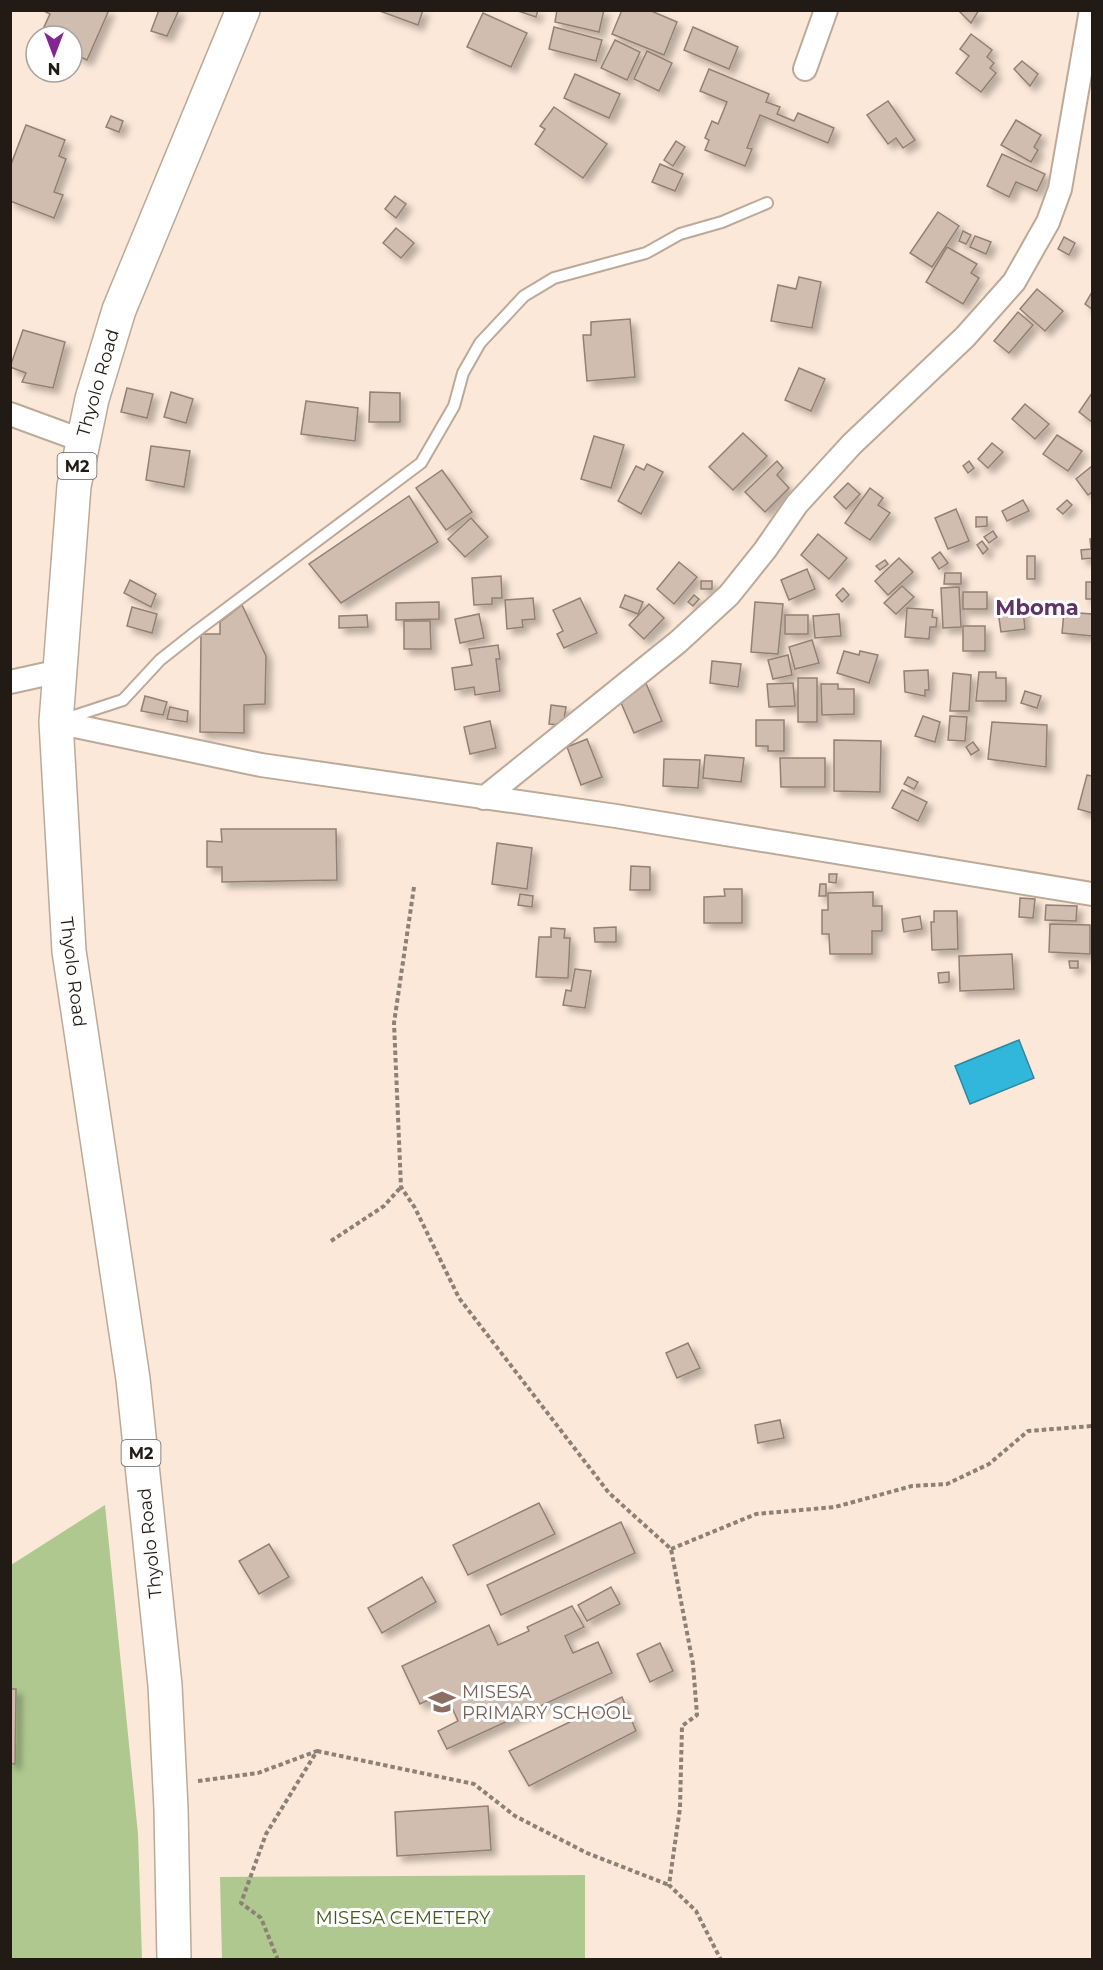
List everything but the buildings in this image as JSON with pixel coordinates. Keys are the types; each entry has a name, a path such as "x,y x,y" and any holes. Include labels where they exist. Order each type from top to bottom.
{"highway":[{"name":"Thyolo Road","path":"174,1959 170,1780 165,1685 133,1379 69,951 56,722 74,486 81,440 119,310 243,10"}],"street":[{"path":"805,69 826,10"},
{"path":"484,798 678,642 729,595 765,550 797,504 852,444 965,337 1014,282 1048,222 1060,189 1090,41 1091,10"},
{"path":"10,414 81,440"},
{"path":"10,682 60,671"},
{"path":"56,722 261,765 628,818 1092,894"}],"lane":[{"path":"56,722 123,700 160,660 421,463 454,406 463,373 480,342 524,296 554,278 646,253 680,234 722,222 767,203"}],"path":[{"path":"414,887 394,1023 401,1187 415,1208 459,1298 609,1493 671,1549 693,1664 697,1715 682,1726 680,1808 669,1885"},
{"path":"331,1241 384,1206 401,1187"},
{"path":"671,1549 717,1533 756,1514 835,1508 912,1486 946,1484 989,1464 1028,1431 1092,1426"},
{"path":"170,1780 208,1781 258,1773 317,1751 474,1784 514,1816 587,1853 669,1885 696,1911 721,1959"},
{"path":"278,1959 261,1918 241,1903 266,1834 317,1751"}],"green space":[{"path":"105,1505 138,1834 142,1959 11,1960 11,1565"},
{"name":"MISESA CEMETERY","path":"585,1875 585,1959 222,1959 220,1877"}],"water":[{"path":"1019,1040 1034,1078 970,1104 955,1066"}],"place":[{"name":"MISESA PRIMARY SCHOOL","path":"442,1702"}],"district":[{"name":"Mboma","path":"1037,607"}]}
